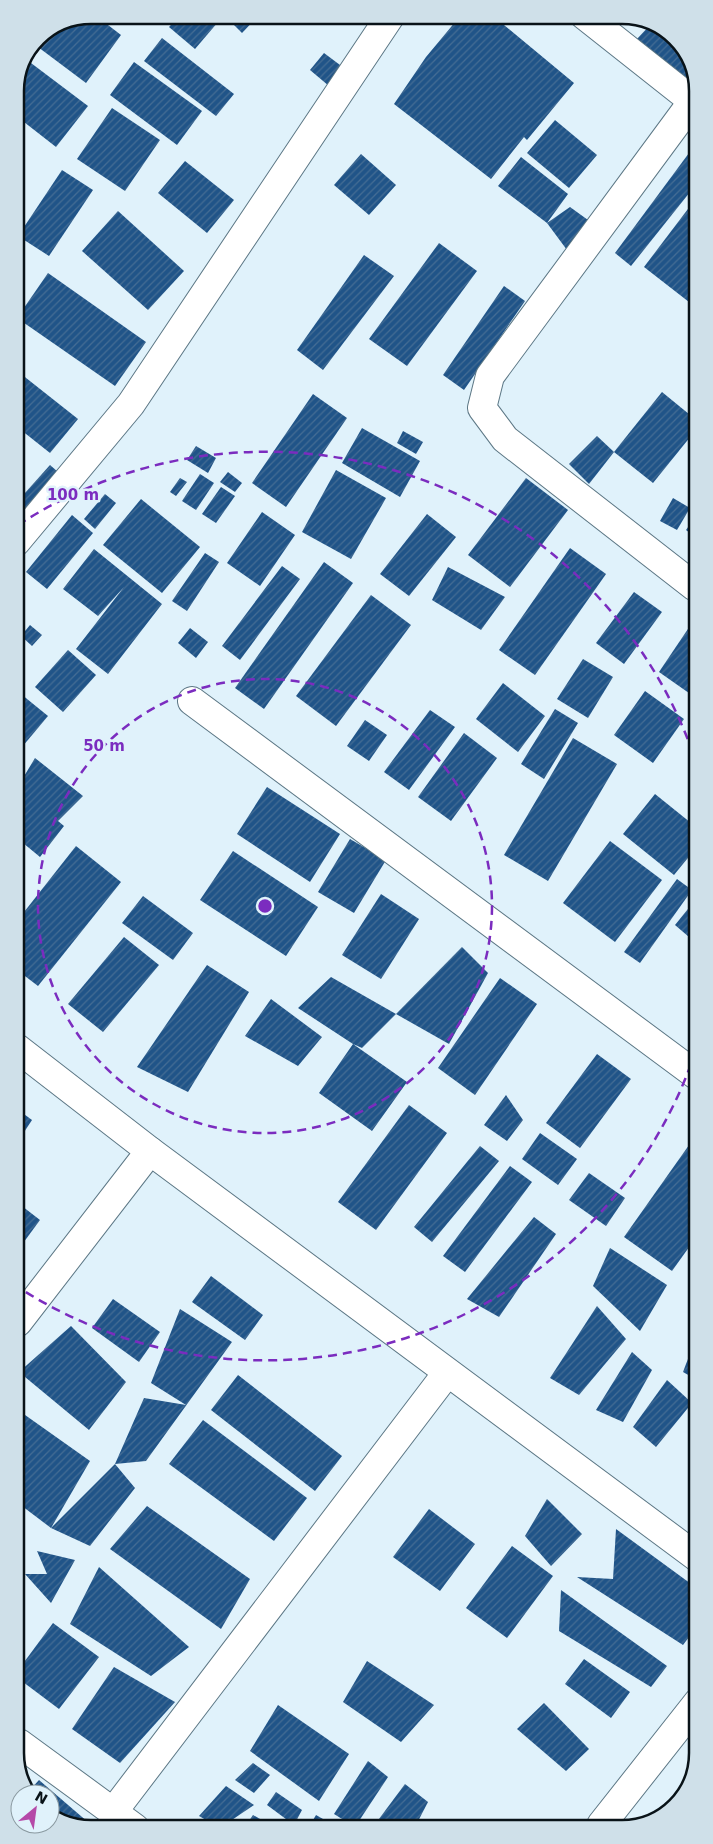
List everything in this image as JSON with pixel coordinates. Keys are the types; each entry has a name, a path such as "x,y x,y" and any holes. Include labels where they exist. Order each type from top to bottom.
{"street":[{"path":"24,532 131,404 384,24"},
{"path":"596,24 689,97"},
{"path":"689,108 490,376 482,408 505,439 689,582"},
{"path":"192,701 689,1070"},
{"path":"24,1053 150,1152 689,1551"},
{"path":"24,1314 150,1152"},
{"path":"113,1812 447,1373"},
{"path":"605,1820 689,1713"},
{"path":"24,1747 124,1820"}],"building":[{"path":"107,24 121,35 86,83 40,48 46,40 65,29 77,25"},
{"path":"172,24 216,24 195,49 169,27"},
{"path":"233,24 250,24 242,33"},
{"path":"454,24 503,24 574,83 527,140 524,137 491,179 394,104 426,57"},
{"path":"647,28 670,43 682,61 689,80 684,85 636,40"},
{"path":"162,38 234,94 216,116 144,61"},
{"path":"324,53 344,68 329,86 310,70"},
{"path":"134,62 202,111 177,145 110,95"},
{"path":"30,63 88,106 56,147 24,122 24,86"},
{"path":"112,108 160,140 125,191 77,159"},
{"path":"555,120 597,155 569,188 527,153"},
{"path":"689,153 689,193 631,266 615,253"},
{"path":"361,154 396,185 369,215 334,185"},
{"path":"521,157 568,194 547,223 498,186"},
{"path":"185,161 234,200 207,233 158,193"},
{"path":"62,170 93,190 49,256 24,240 24,227"},
{"path":"570,207 588,220 567,250 547,223"},
{"path":"689,208 689,302 644,267"},
{"path":"118,211 184,271 148,310 82,251"},
{"path":"439,243 477,271 407,366 369,339"},
{"path":"364,255 394,276 323,370 297,350"},
{"path":"48,273 146,342 115,386 24,323 24,308"},
{"path":"504,286 525,301 464,390 443,375"},
{"path":"24,376 78,419 50,453 24,432"},
{"path":"662,392 689,414 689,438 653,483 614,452"},
{"path":"313,394 347,418 286,507 252,483"},
{"path":"362,428 420,461 400,497 342,463"},
{"path":"403,431 423,442 416,454 397,443"},
{"path":"597,436 614,452 589,484 569,464"},
{"path":"196,446 216,458 208,473 187,460"},
{"path":"50,465 65,478 24,523 24,494"},
{"path":"336,470 386,498 351,559 302,532"},
{"path":"228,472 242,483 235,492 220,482"},
{"path":"200,474 214,483 196,510 182,501"},
{"path":"180,478 187,482 176,496 170,492"},
{"path":"526,478 568,510 510,587 468,555"},
{"path":"221,487 235,496 216,523 202,514"},
{"path":"105,494 116,503 95,529 84,519"},
{"path":"673,498 689,507 677,530 660,521"},
{"path":"141,499 200,547 162,593 103,545"},
{"path":"262,512 295,535 260,586 227,563"},
{"path":"427,514 456,537 409,596 380,574"},
{"path":"72,515 93,533 47,589 26,572"},
{"path":"570,548 606,574 535,675 499,650"},
{"path":"94,549 162,604 108,674 76,649 124,587 98,616 63,589"},
{"path":"205,553 219,562 187,611 172,601"},
{"path":"324,562 353,583 264,709 235,688"},
{"path":"282,566 300,579 240,660 222,646"},
{"path":"448,567 505,597 481,630 432,600"},
{"path":"634,592 662,612 624,664 596,643"},
{"path":"371,595 411,625 336,726 296,696"},
{"path":"30,625 42,635 32,646 24,639 24,632"},
{"path":"689,627 689,693 659,672"},
{"path":"190,628 208,642 196,658 178,643"},
{"path":"68,650 96,675 63,712 35,687"},
{"path":"583,659 613,677 588,718 557,699"},
{"path":"503,683 545,716 518,752 476,719"},
{"path":"645,691 684,719 653,763 614,735"},
{"path":"24,696 48,716 24,745"},
{"path":"555,709 578,723 544,779 521,764"},
{"path":"430,710 455,727 409,790 384,772"},
{"path":"365,720 387,735 369,761 347,746"},
{"path":"464,733 497,758 451,821 418,797"},
{"path":"573,738 617,764 548,881 504,855"},
{"path":"35,758 83,796 58,821 64,826 40,857 24,844 24,776"},
{"path":"267,787 340,834 310,882 237,834"},
{"path":"655,794 689,821 689,857 674,875 623,834"},
{"path":"350,839 386,860 354,913 318,892"},
{"path":"610,841 662,880 615,942 563,903"},
{"path":"76,846 121,882 38,986 24,975 24,912"},
{"path":"233,851 318,907 286,956 200,900"},
{"path":"677,879 689,888 689,894 640,963 624,952"},
{"path":"381,894 419,919 381,979 342,955"},
{"path":"143,896 193,933 173,960 122,923"},
{"path":"689,908 689,937 675,925"},
{"path":"124,937 159,965 103,1032 68,1004"},
{"path":"462,947 488,973 449,1044 396,1014"},
{"path":"207,965 249,992 188,1092 137,1067"},
{"path":"331,977 396,1014 362,1048 298,1008"},
{"path":"500,978 537,1004 475,1095 438,1068"},
{"path":"271,999 322,1037 298,1066 245,1036"},
{"path":"353,1044 407,1082 372,1131 319,1093"},
{"path":"597,1054 631,1079 580,1148 546,1123"},
{"path":"506,1095 523,1120 507,1141 484,1125"},
{"path":"409,1105 447,1133 376,1230 338,1202"},
{"path":"24,1114 32,1120 24,1132"},
{"path":"540,1133 577,1159 558,1185 522,1159"},
{"path":"689,1145 689,1247 672,1271 624,1237"},
{"path":"480,1146 499,1161 432,1242 414,1227"},
{"path":"510,1166 532,1182 465,1272 443,1256"},
{"path":"589,1173 625,1198 606,1226 569,1200"},
{"path":"24,1208 40,1220 24,1242"},
{"path":"534,1217 556,1234 499,1317 467,1299"},
{"path":"610,1248 667,1285 640,1331 593,1286"},
{"path":"211,1276 263,1315 245,1340 192,1302"},
{"path":"113,1299 160,1332 139,1362 92,1328"},
{"path":"597,1306 626,1339 579,1395 550,1378"},
{"path":"180,1309 232,1342 146,1461 115,1464 144,1398 186,1405 151,1383"},
{"path":"71,1326 126,1382 89,1430 24,1376 24,1368"},
{"path":"632,1352 652,1370 623,1422 596,1410"},
{"path":"689,1356 689,1375 683,1372"},
{"path":"238,1375 342,1456 315,1491 211,1410"},
{"path":"667,1380 689,1400 689,1407 656,1447 633,1427"},
{"path":"24,1414 90,1461 51,1528 24,1508"},
{"path":"203,1420 307,1498 274,1541 169,1464"},
{"path":"115,1464 135,1488 90,1546 51,1528"},
{"path":"547,1499 582,1534 551,1566 525,1536"},
{"path":"147,1506 250,1579 221,1629 110,1549"},
{"path":"429,1509 475,1544 440,1591 393,1557"},
{"path":"616,1529 689,1582 689,1637 683,1645 577,1577 613,1579"},
{"path":"512,1546 553,1576 507,1638 466,1608"},
{"path":"37,1551 75,1560 51,1603 25,1574 47,1574"},
{"path":"99,1567 189,1647 151,1676 70,1624"},
{"path":"561,1590 667,1666 651,1687 559,1631"},
{"path":"53,1623 99,1657 59,1709 24,1683 24,1662"},
{"path":"584,1659 630,1692 611,1718 565,1684"},
{"path":"367,1661 434,1705 401,1742 343,1702"},
{"path":"114,1667 175,1702 120,1763 72,1729"},
{"path":"544,1703 589,1749 566,1771 517,1729"},
{"path":"278,1705 349,1754 319,1801 250,1751"},
{"path":"368,1761 388,1777 360,1820 344,1820 334,1814"},
{"path":"253,1763 270,1775 254,1793 235,1780"},
{"path":"39,1780 44,1784 35,1784"},
{"path":"405,1784 428,1802 419,1820 378,1820"},
{"path":"226,1786 254,1805 232,1820 206,1820 199,1816"},
{"path":"276,1792 302,1810 297,1820 287,1820 267,1805"},
{"path":"60,1798 85,1820 77,1819 60,1812"},
{"path":"253,1815 262,1820 250,1820"},
{"path":"316,1815 325,1820 313,1820"}]}
